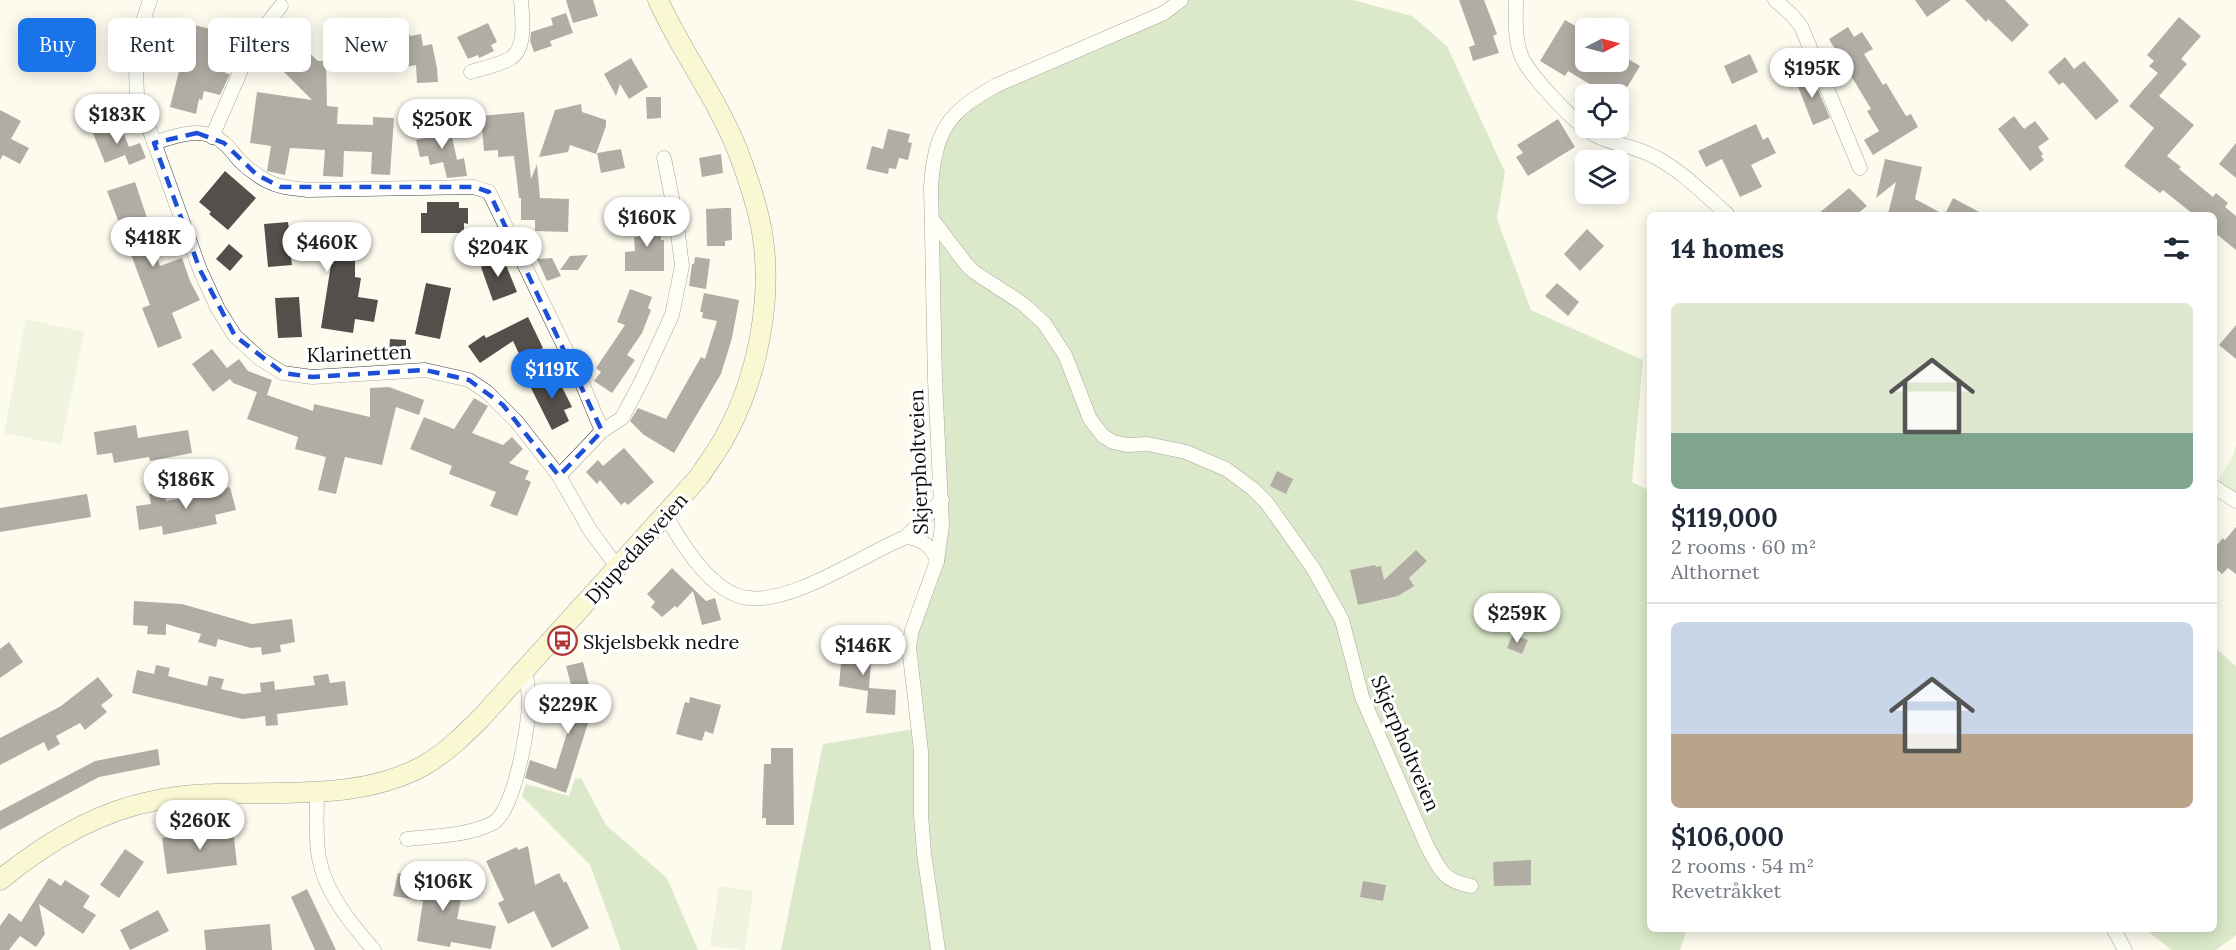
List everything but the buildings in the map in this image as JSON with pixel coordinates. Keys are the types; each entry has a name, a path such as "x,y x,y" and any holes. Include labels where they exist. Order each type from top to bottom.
{"street":[{"name":"Klarinetten","path":"150,0 135,46 137,95 200,270 218,309 235,336 259,358 283,373 312,377 425,370 469,380 503,405 559,476 590,530 618,568"},
{"path":"471,72 512,57 519,47 522,37 521,0"},
{"name":"Djupedalsveien","path":"0,880 21,863 72,831 98,818 152,801 211,793 317,792 346,789 394,778 432,760 462,737 666,516 699,477 727,435 748,381 762,323 764,262 760,223 753,195 736,148 658,0"},
{"name":"Skjerpholtveien","path":"938,950 924,853 921,815 921,751 909,647 912,630 937,561 942,526 935,380 932,186 935,154 946,124 965,104 997,85 1157,16 1180,0"},
{"path":"1516,0 1516,36 1521,56 1541,83 1577,122 1593,134 1636,148 1667,164 1724,212"},
{"path":"1775,0 1801,26 1860,168"},
{"path":"212,137 254,40 281,6"},
{"path":"154,143 179,134 197,133 212,137 224,143 257,175 281,187 308,190 474,187 489,192 569,356 602,431"},
{"path":"559,476 602,431 622,418 672,315 682,266 676,218 664,158"},
{"name":"Skjerpholtveien","path":"933,219 974,272 1023,304 1044,323 1065,355 1090,419 1103,436 1113,442 1127,445 1148,444 1186,452 1226,469 1253,489 1267,503 1312,568 1342,620 1359,687 1370,717 1427,846 1438,866 1449,879 1471,886"},
{"path":"2217,489 2236,501"},
{"path":"666,516 681,541 702,568 727,589 746,598 769,597 799,588 837,572 906,537 942,500"},
{"path":"906,537 916,538 926,544 933,550 937,561"},
{"path":"407,839 454,835 494,823 502,816 508,806 528,723 529,687 525,670"},
{"path":"317,792 316,840 321,867 340,906 369,949"},
{"path":"2115,932 2125,950"}],"highlighted area":[{"path":"197,133 224,143 257,175 281,187 474,187 489,192 602,431 559,476 503,405 469,380 425,370 312,377 283,373 235,336 200,270 154,143"}],"green space":[{"path":"1184,0 1353,0 1412,16 1447,46 1505,172 1497,219 1531,310 1643,360 1632,482 1647,490 1647,932 1686,932 1680,950 781,950 823,744 919,728 908,659 930,581 944,506 933,163 970,98"},
{"path":"26,319 84,332 61,445 4,433"},
{"path":"2236,445 2236,495 2217,483 2232,458"},
{"path":"2217,650 2236,666 2236,935 2216,950 2172,950 2149,932 2217,932"},
{"path":"581,778 606,825 667,878 698,950 621,950 590,865 522,796 526,784 569,796 575,779"},
{"path":"719,886 753,891 745,950 710,946"}],"place":[{"name":"Skjelsbekk nedre","path":"562,641"}]}
